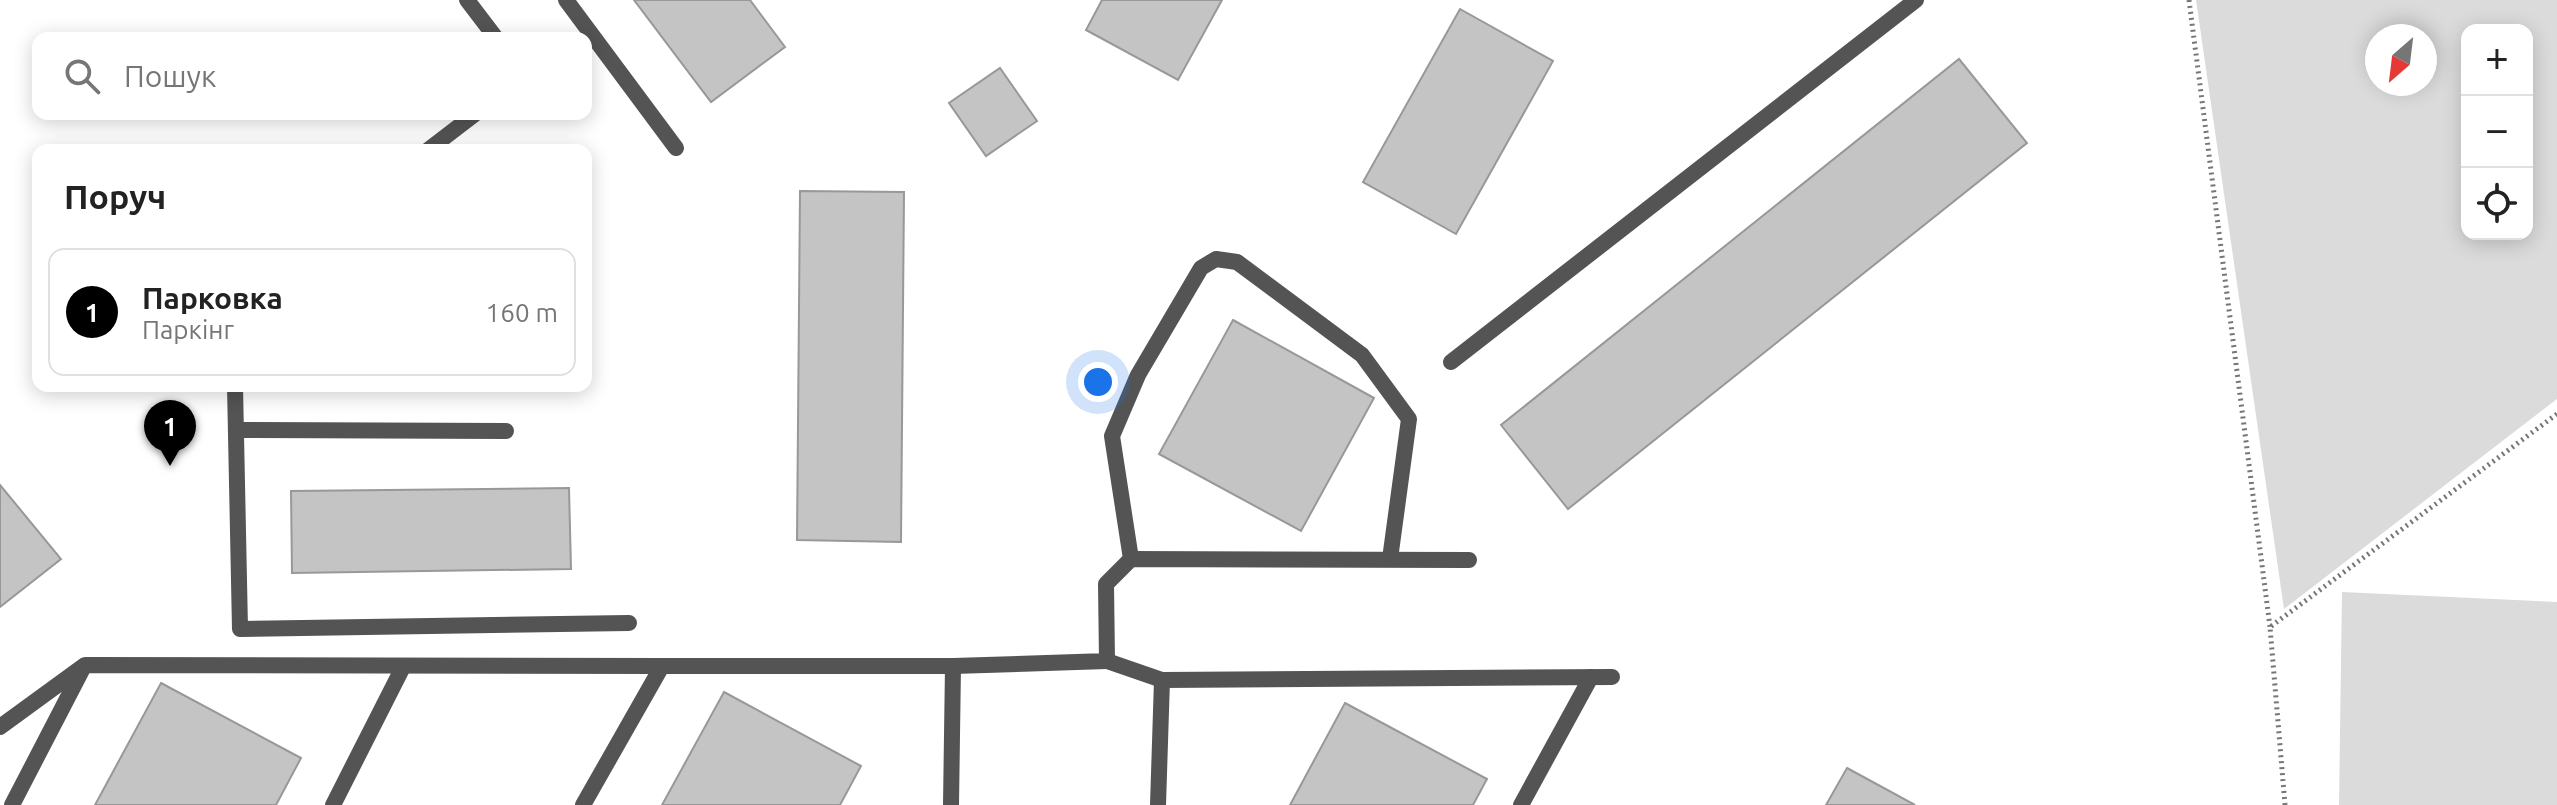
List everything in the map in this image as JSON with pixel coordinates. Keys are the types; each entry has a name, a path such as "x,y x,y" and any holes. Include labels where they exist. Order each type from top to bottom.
{"lane":[{"path":"467,0 491,32"},
{"path":"566,0 590,32"},
{"path":"1451,362 1916,0"},
{"path":"592,35 676,148"},
{"path":"436,144 467,120"},
{"path":"1131,559 1112,436 1138,375 1201,268 1216,259 1237,262 1362,355 1409,419 1390,559"},
{"path":"235,392 240,629 629,623"},
{"path":"236,430 506,431"},
{"path":"1107,661 1106,584 1131,559 1469,560"},
{"path":"0,727 85,665 953,666 1107,661 1162,680 1612,677"},
{"path":"12,805 85,665"},
{"path":"583,805 662,666"},
{"path":"951,805 953,666"},
{"path":"333,805 403,667"},
{"path":"1521,805 1591,677"},
{"path":"1158,805 1162,680"}],"path":[{"path":"2189,0 2270,627 2285,805"},
{"path":"2270,627 2557,414"}],"shaded area":[{"path":"2196,0 2557,0 2557,399 2284,609"},
{"path":"2342,592 2557,602 2557,805 2339,805"}],"building":[{"path":"634,0 750,0 785,47 711,102"},
{"path":"1102,0 1222,0 1178,80 1086,30"},
{"path":"1460,9 1553,61 1456,234 1363,182"},
{"path":"1959,59 2027,143 1568,509 1501,425"},
{"path":"1000,68 1037,121 986,156 949,103"},
{"path":"800,191 904,192 901,542 797,540"},
{"path":"1233,320 1374,398 1301,531 1159,454"},
{"path":"0,485 61,559 0,607"},
{"path":"569,488 571,569 292,573 291,491"},
{"path":"161,683 301,758 276,805 95,805"},
{"path":"724,692 861,766 840,805 662,805"},
{"path":"1345,703 1487,779 1473,805 1290,805"},
{"path":"1847,768 1915,805 1826,805"}],"place":[{"name":"Парковка","path":"170,466"}]}
